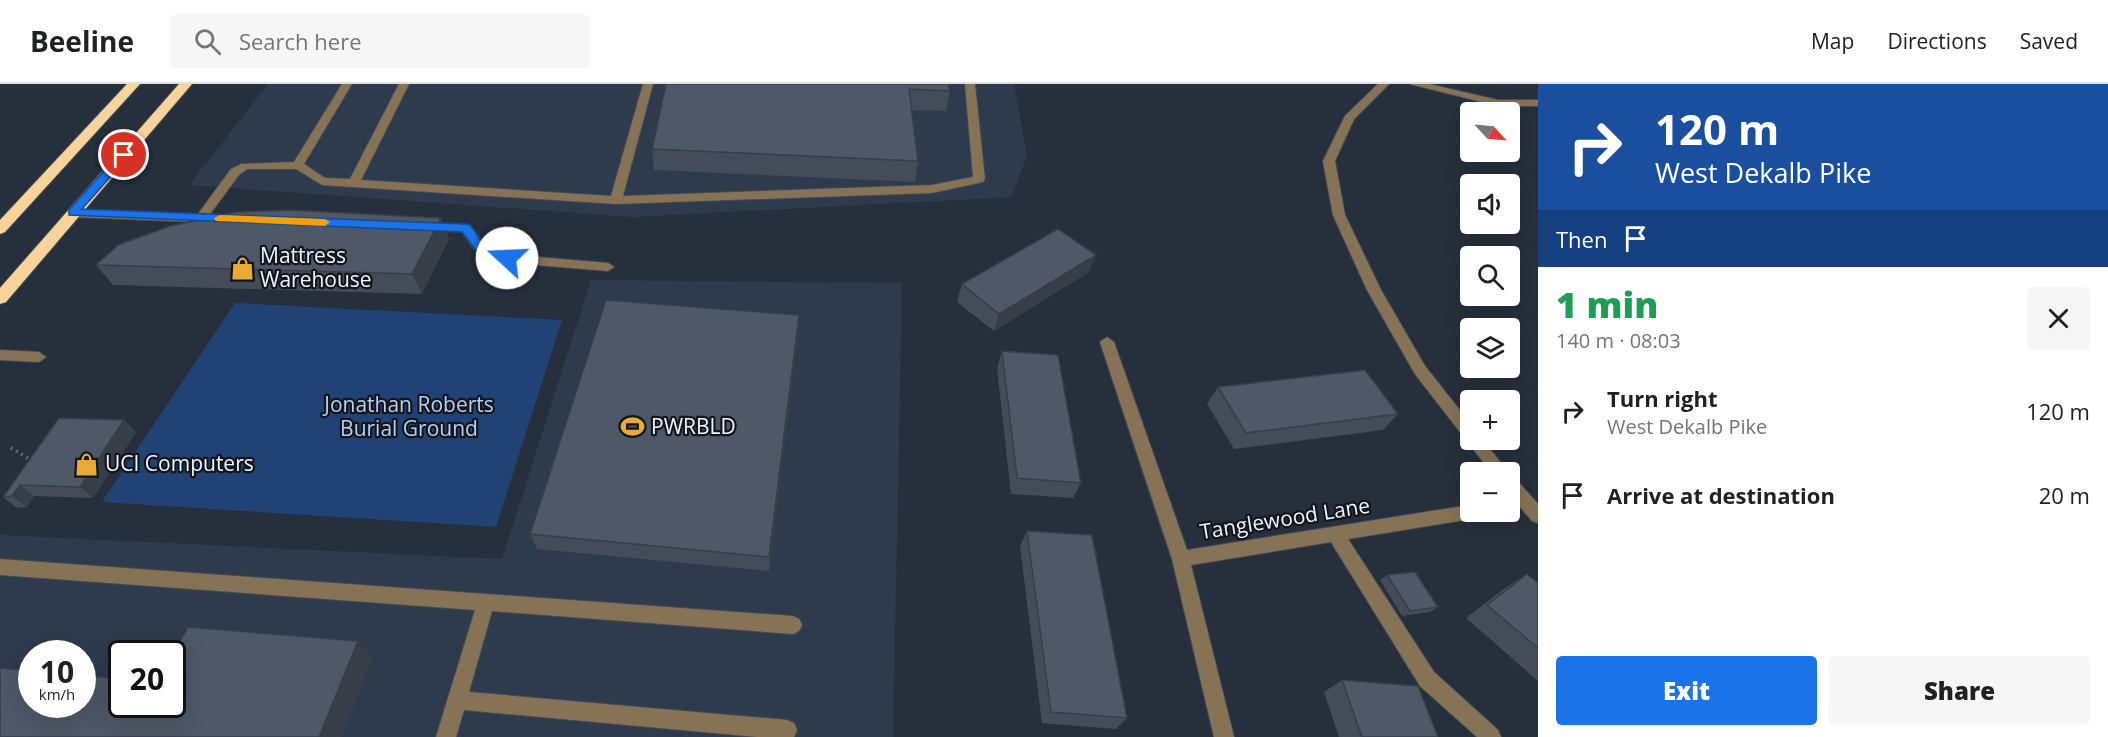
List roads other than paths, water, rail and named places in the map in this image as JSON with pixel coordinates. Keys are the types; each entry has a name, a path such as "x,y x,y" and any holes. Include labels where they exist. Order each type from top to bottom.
{"highway":[{"path":"0,229 134,84"},
{"path":"0,298 186,84"}],"street":[{"path":"298,165 347,84"},
{"path":"354,183 404,84"},
{"path":"616,200 648,84"},
{"path":"201,218 235,172 245,166 298,165 322,181 616,200 932,189 979,179 970,84"},
{"path":"1384,84 1349,118 1329,161 1338,215 1374,290 1420,370 1460,421"},
{"path":"1415,84 1498,103 1538,103"},
{"path":"73,213 236,219"},
{"path":"408,226 466,228 487,257 608,267"},
{"path":"1107,342 1181,559"},
{"path":"0,355 39,357"},
{"path":"1482,450 1492,462"},
{"path":"1520,506 1538,516"},
{"name":"Tanglewood Lane","path":"1224,737 1181,559 1460,514"},
{"path":"1335,534 1427,680 1491,737"},
{"path":"0,567 793,625"},
{"path":"446,737 486,602"},
{"path":"457,700 787,730"}],"place":[{"name":"Mattress Warehouse","path":"242,268"},
{"name":"PWRBLD","path":"633,427"},
{"name":"UCI Computers","path":"87,464"}],"park label":[{"name":"Jonathan Roberts Burial Ground","path":"409,417"}]}
